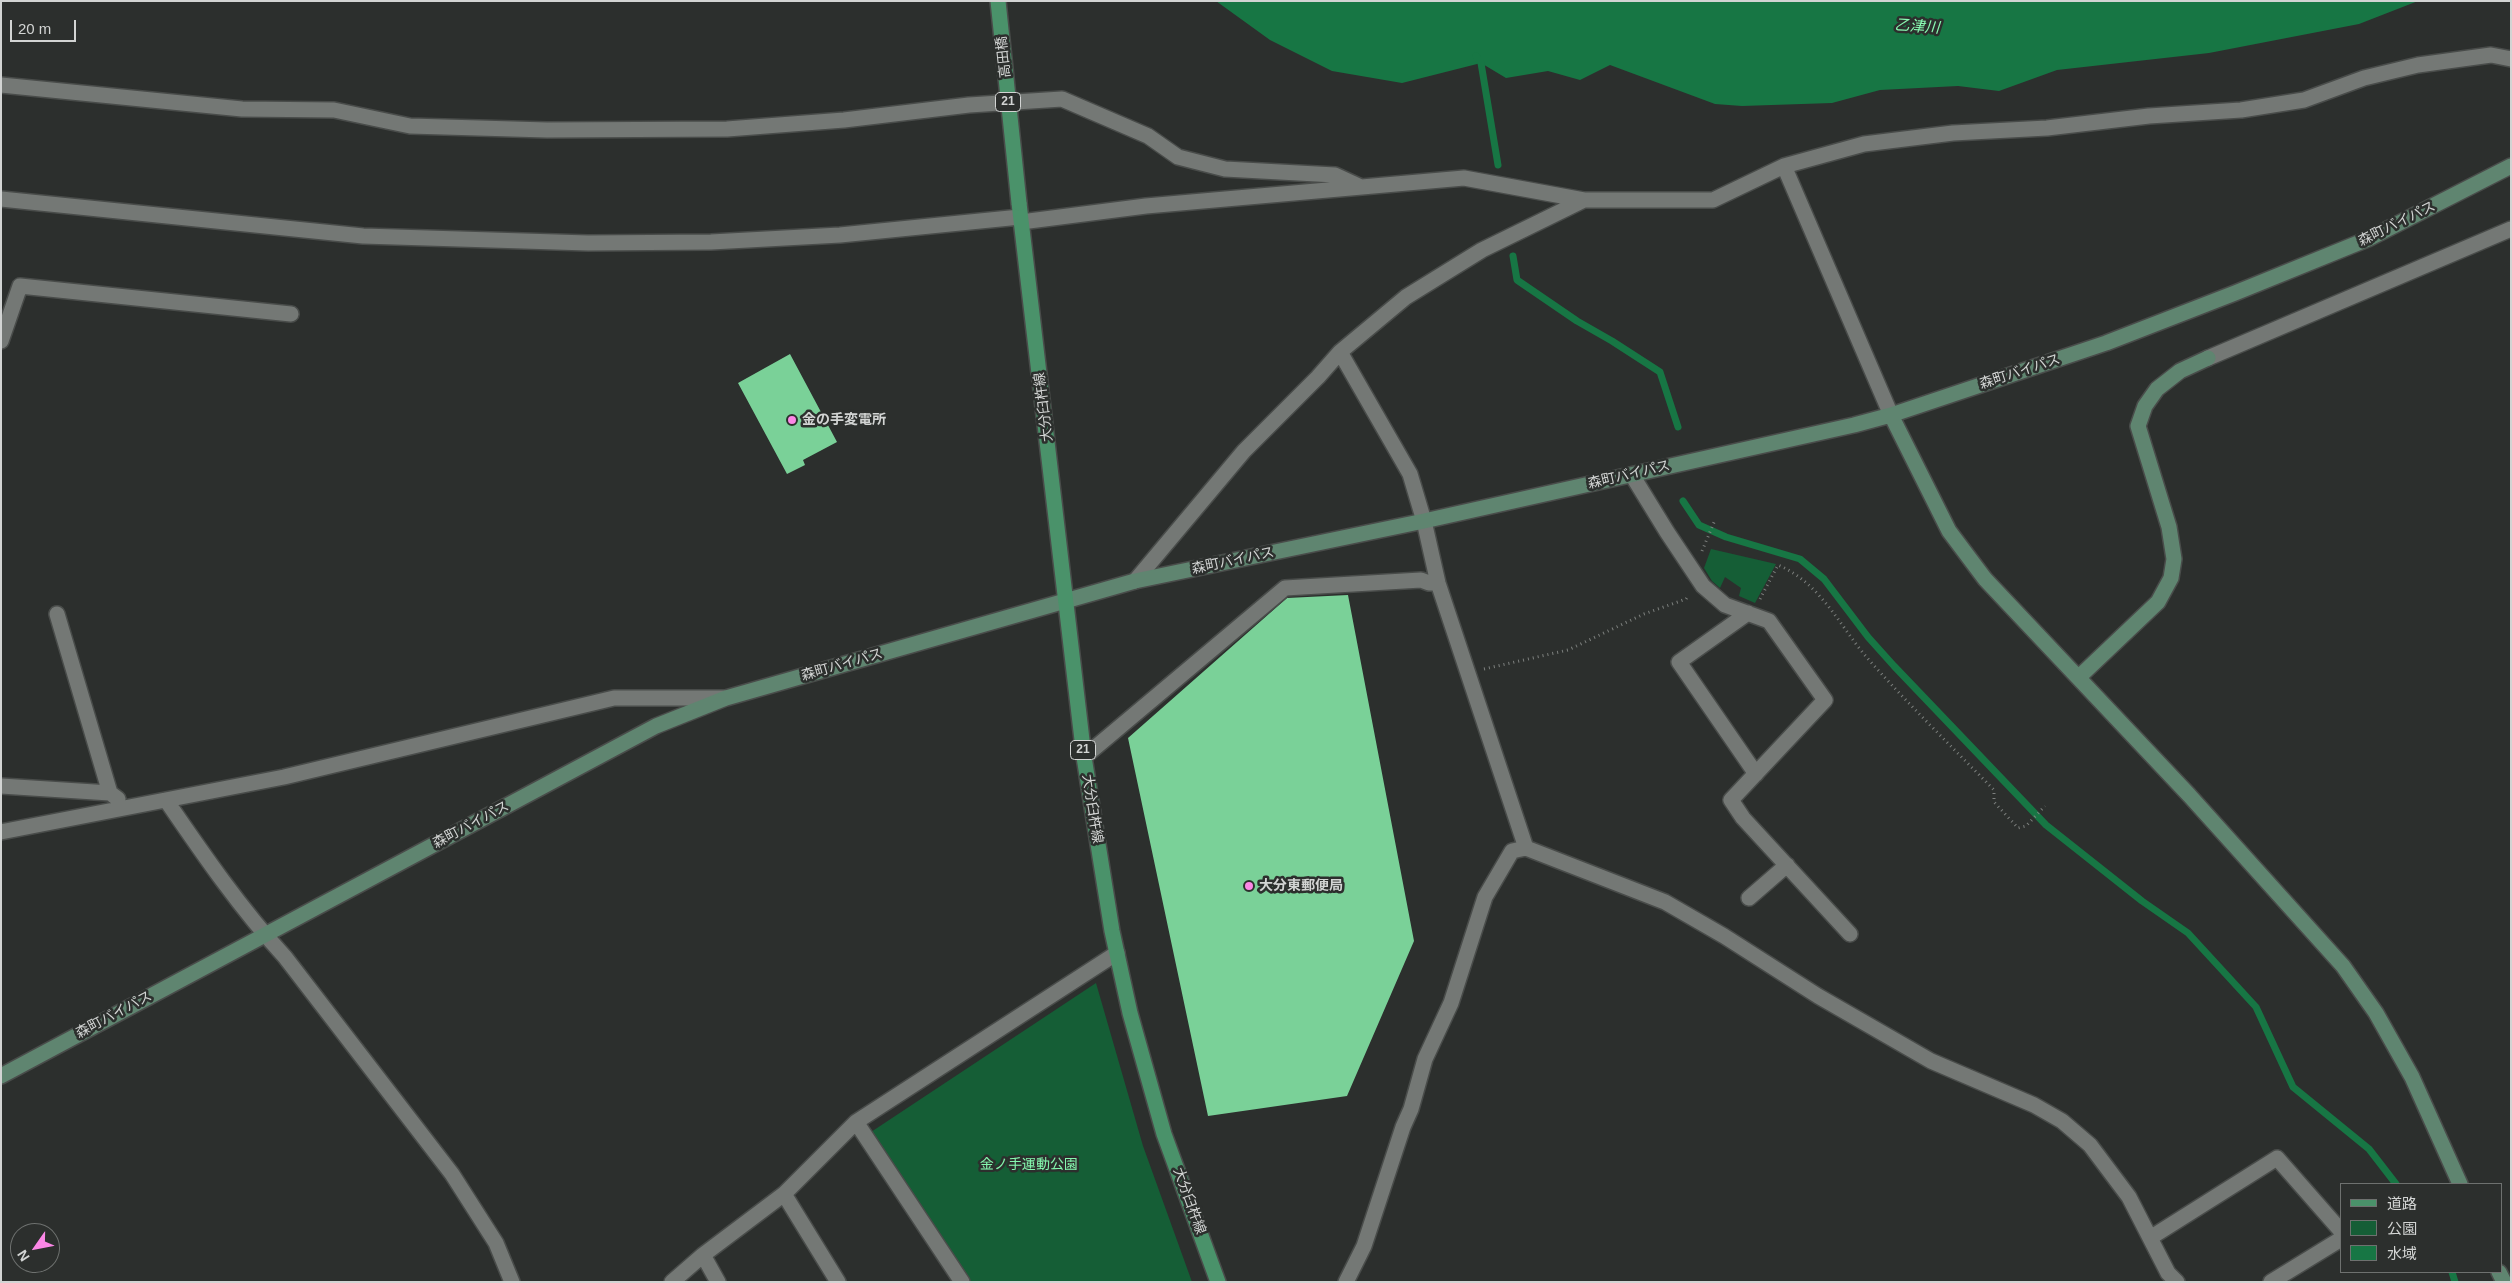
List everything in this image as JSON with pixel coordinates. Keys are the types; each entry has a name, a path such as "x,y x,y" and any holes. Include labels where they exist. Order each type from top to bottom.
{"main road":[{"name":"高田橋","path":"998,1 1020,214"},
{"name":"森町バイパス","path":"1,1076 656,726 726,698 1135,582 1632,475 1854,425 1890,415 2106,343 2235,293 2368,239 2511,166"},
{"name":"大分臼杵線","path":"1020,214 1084,757 1117,953 1130,1013 1164,1134 1218,1282"},
{"path":"2080,678 2158,602 2171,578 2174,559 2169,527 2138,426 2145,406 2157,389 2180,371 2208,358"},
{"path":"1890,415 1949,531 1985,579 2080,678 2343,966 2376,1013 2412,1077 2460,1183"}],"street":[{"path":"1,199 363,236 588,243 711,242 820,236 1020,214 1146,206 1464,178 1584,200 1713,200 1784,166 1864,144 1953,133 2047,128 2149,116 2241,110 2304,100 2364,78 2418,65 2491,55 2511,59"},
{"path":"1,85 242,109 334,110 410,126 547,130 727,129 844,120 969,105 1062,98 1148,136 1178,157 1225,169 1335,175 1361,187"},
{"path":"1784,166 1890,415"},
{"path":"1135,582 1244,451 1318,377 1340,352 1414,292 1482,250 1584,200"},
{"path":"2208,358 2511,229"},
{"path":"1,341 20,286 291,314"},
{"path":"1340,352 1410,474 1424,521 1438,583 1526,848"},
{"path":"1632,475 1703,586 1725,605 1769,621 1825,700 1731,800 1743,818 1850,934"},
{"path":"1084,757 1285,588 1421,580 1429,584 1438,583"},
{"path":"1748,613 1679,662 1756,774"},
{"path":"57,614 110,793"},
{"path":"1,832 284,777 614,698 726,698"},
{"path":"1,786 110,793 130,807"},
{"path":"166,800 201,851 265,935 452,1174 496,1243 512,1282"},
{"path":"1346,1282 1364,1246 1403,1127 1412,1109 1425,1059 1451,1003 1485,897 1512,851 1526,848 1666,902 1724,936 1818,996 1931,1060 2034,1105 2062,1121 2090,1145 2129,1197 2168,1273 2177,1282"},
{"path":"1749,898 1787,865"},
{"path":"672,1282 703,1255 784,1194 856,1122 1117,953"},
{"path":"856,1122 962,1282"},
{"path":"2150,1238 2277,1158 2340,1230"},
{"path":"784,1194 838,1282"},
{"path":"2271,1282 2340,1240"},
{"path":"703,1255 718,1282"}],"path":[{"path":"1703,548 1715,520"},
{"path":"1748,613 1758,604 1778,565 1807,582 1830,607 1869,660 1994,790 1994,802 2018,828 2029,823 2045,806"},
{"path":"1468,673 1568,650 1644,614 1686,599 1693,589"}],"green space":[{"path":"1711,549 1776,564 1755,603 1739,596 1741,588 1725,577 1720,588 1712,581 1704,568"},
{"name":"金ノ手運動公園","path":"1096,983 1143,1146 1192,1282 968,1282 871,1132"}],"water":[{"name":"乙津川","path":"1216,1 2418,1 2359,24 2209,53 2057,70 1999,91 1958,86 1880,90 1832,103 1742,106 1715,104 1610,65 1580,80 1548,71 1506,78 1481,63 1402,83 1332,71 1270,40"}],"building":[{"name":"金の手変電所","path":"790,354 837,442 803,460 805,465 787,474 738,383"},
{"path":"1348,595 1414,941 1347,1096 1208,1116 1128,738 1287,598"}],"waterway":[{"path":"1476,56 1481,63 1498,165"},
{"path":"1513,256 1517,280 1577,321 1660,372 1678,427"},
{"path":"1683,501 1699,525 1726,537 1800,559 1824,579 1868,637 1894,666 2046,825 2142,901 2188,933 2256,1007 2293,1087 2369,1149 2395,1183"},
{"path":"2452,1273 2455,1282"}],"place":[{"name":"金の手変電所","path":"792,420"},
{"name":"大分東郵便局","path":"1249,886"}]}
